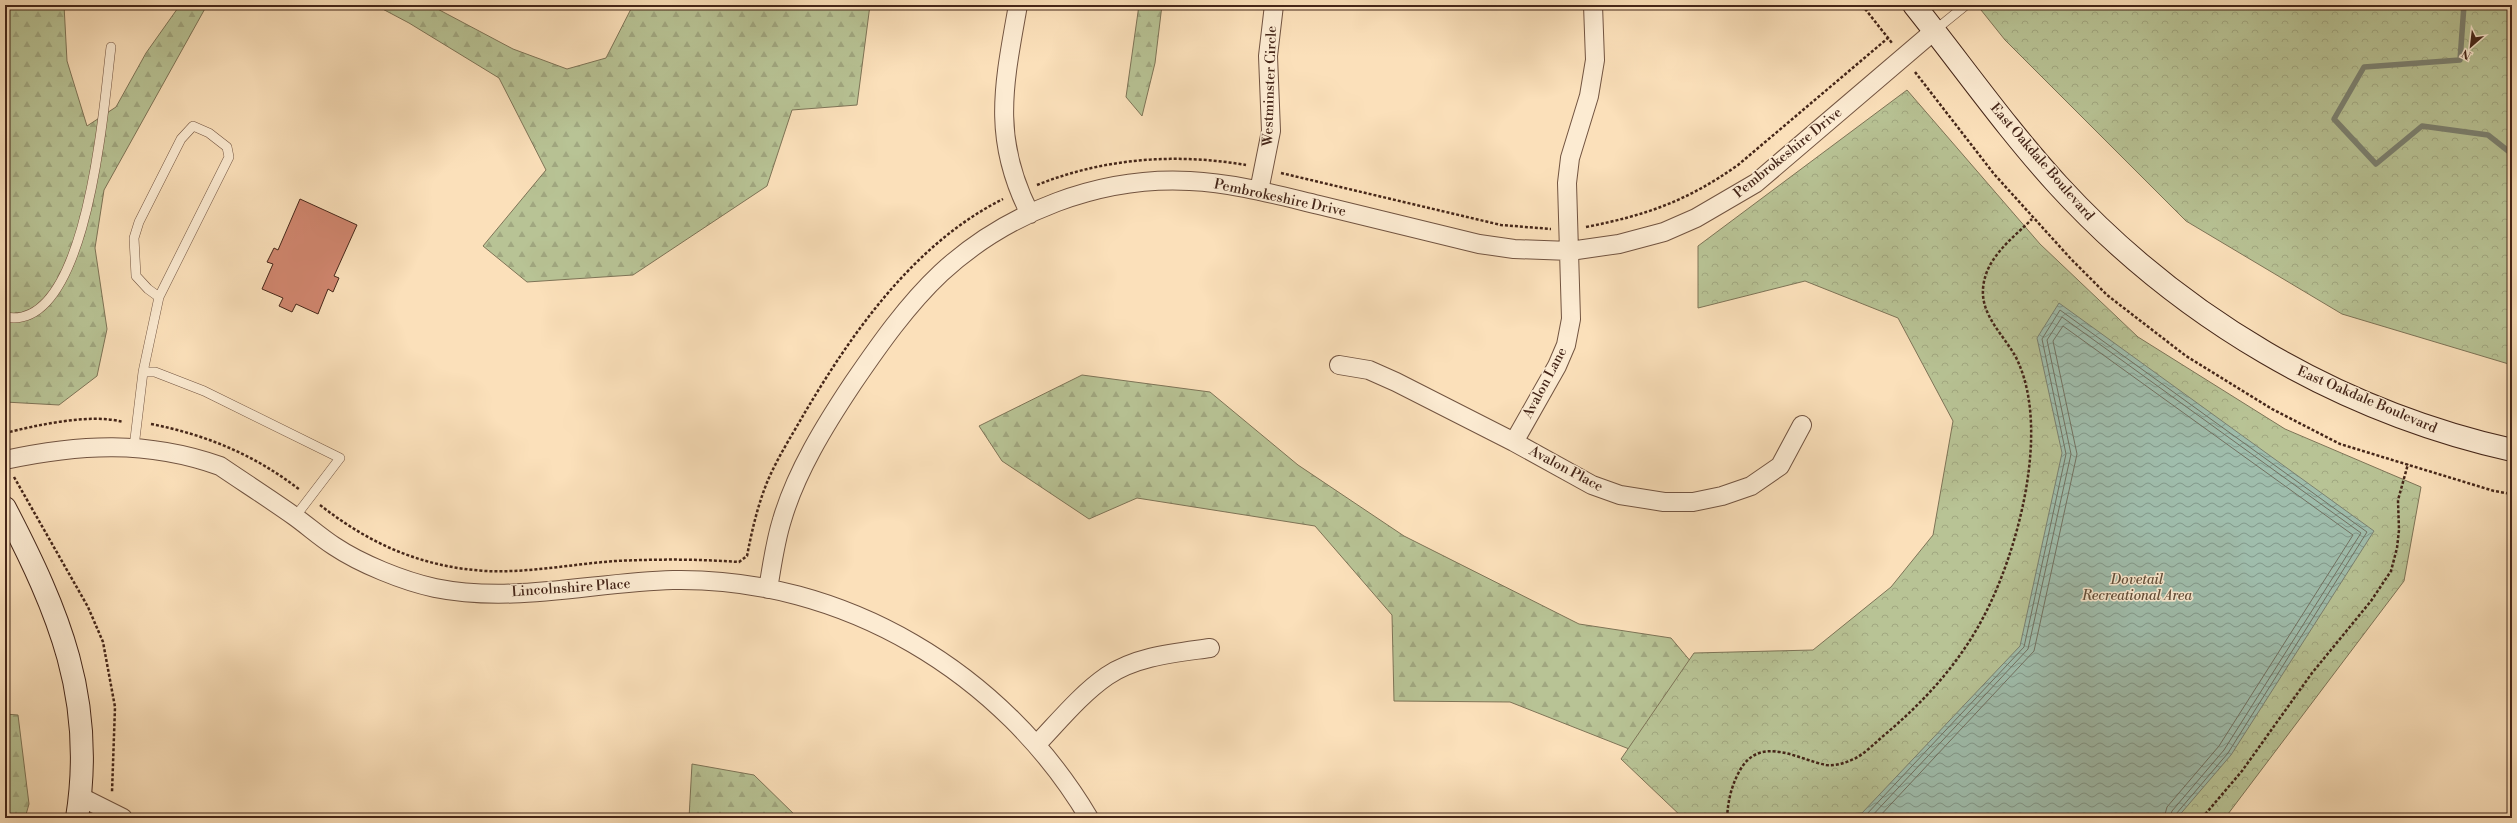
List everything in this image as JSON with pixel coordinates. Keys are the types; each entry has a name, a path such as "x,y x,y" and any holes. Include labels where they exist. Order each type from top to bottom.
{"main road":[{"name":"East Oakdale Boulevard","path":"1914,5 2057,184 2126,252 2189,304 2238,337 2290,367 2343,393 2422,427 2512,450"},
{"path":"5,508 30,557 69,654 82,730 79,808"}],"street":[{"path":"1018,5 1004,85 1003,114 1007,151 1020,192 1030,214"},
{"name":"Westminster Circle","path":"1259,191 1271,131 1268,56 1274,5"},
{"path":"1570,251 1567,183 1570,158 1589,96 1595,60 1593,5"},
{"name":"Pembrokeshire Drive","path":"768,589 781,521 790,496 838,407 875,351 912,304 941,274 974,246 1030,214 1085,193 1119,186 1154,182 1189,181 1259,191 1479,244 1514,249 1570,251 1619,244 1664,232 1696,218 1727,202 1756,183 1904,59 1934,31"},
{"name":"Avalon Lane","path":"1514,442 1566,345 1571,319 1568,278 1570,251"},
{"name":"Avalon Place","path":"1339,365 1369,370 1396,382 1606,491 1664,502 1693,502 1722,496 1750,486 1774,472 1792,447 1802,425"},
{"name":"Lincolnshire Place","path":"5,460 82,448 134,447 158,450 220,466 335,546 376,568 433,588 478,593 551,591 672,580 720,582 768,589 800,596 848,612 893,632 964,676 1002,708 1037,744 1073,790 1089,818"},
{"path":"1037,744 1091,689 1108,676 1132,664 1159,656 1210,648"},
{"path":"79,808 123,818"}],"lane":[{"path":"1934,31 1966,5"},
{"path":"5,317 19,318 47,302 59,285 80,241 95,168 111,47"},
{"path":"134,447 143,372 160,297 230,157 228,146 209,133 194,126 181,139 139,222 134,238 136,276 148,289 160,297"},
{"path":"143,372 155,372 204,391 340,458 295,517"}],"path":[{"path":"1862,5 2032,219 2107,295 2186,356 2272,410 2340,444 2494,491 2512,494"},
{"path":"5,433 46,424 94,420 119,421 136,426 143,423 198,435 219,442 261,462 354,530 377,542 400,553 453,567 510,570 667,558 739,562 747,556 754,519 768,479 791,436 817,392 877,307 914,264 945,238 996,203 1020,192 1057,177 1084,170 1153,158 1227,162 1264,169 1501,225 1569,229 1632,218 1685,198 1713,183 1738,165 1888,38"},
{"path":"1727,818 1728,805 1736,778 1749,759 1757,755 1766,752 1786,752 1826,765 1836,765 1864,753 1908,715 1938,684 1962,654 1999,587 2015,541 2026,493 2030,427 2026,382 2019,362 1989,315 1983,300 1983,287 1986,274 1995,256 2032,219"},
{"path":"2202,818 2242,771 2316,668 2371,601 2391,571 2399,536 2398,500 2408,464"}],"green space":[{"path":"5,5 64,5 67,61 87,126 116,107 146,53 180,5 207,5 104,190 95,248 107,329 97,376 59,405 5,402"},
{"path":"375,5 430,5 513,49 567,69 606,58 633,5 870,5 857,105 792,110 767,186 633,275 527,282 483,246 546,170 499,78 409,23"},
{"path":"1139,5 1162,5 1155,63 1142,116 1126,97"},
{"path":"1977,5 2512,5 2512,365 2342,314 2186,221 2005,40"},
{"name":"Dovetail Recreational Area","path":"1907,90 2040,244 2138,337 2285,429 2421,487 2404,581 2225,818 1683,818 1621,759 1694,653 1813,650 1891,587 1933,535 1953,421 1898,318 1805,281 1698,308 1698,246"},
{"path":"1082,375 1210,392 1298,465 1404,536 1579,624 1671,638 1713,688 1657,760 1510,702 1394,701 1392,615 1315,526 1137,498 1089,519 1002,461 979,426"},
{"path":"5,714 18,715 29,804 25,818 5,818"},
{"path":"692,764 754,775 798,818 689,818"}],"water":[{"path":"2059,303 2374,531 2231,755 2177,818 1789,818 1862,813 2020,646 2062,453 2037,338"}],"building":[{"path":"300,199 357,225 334,276 339,278 333,292 328,289 318,314 296,304 292,312 279,306 283,298 262,289 273,264 267,262 274,248 278,250"}],"waterway":[{"path":"2464,5 2460,60 2364,67 2334,119 2376,164 2422,126 2488,135 2512,154"}]}
